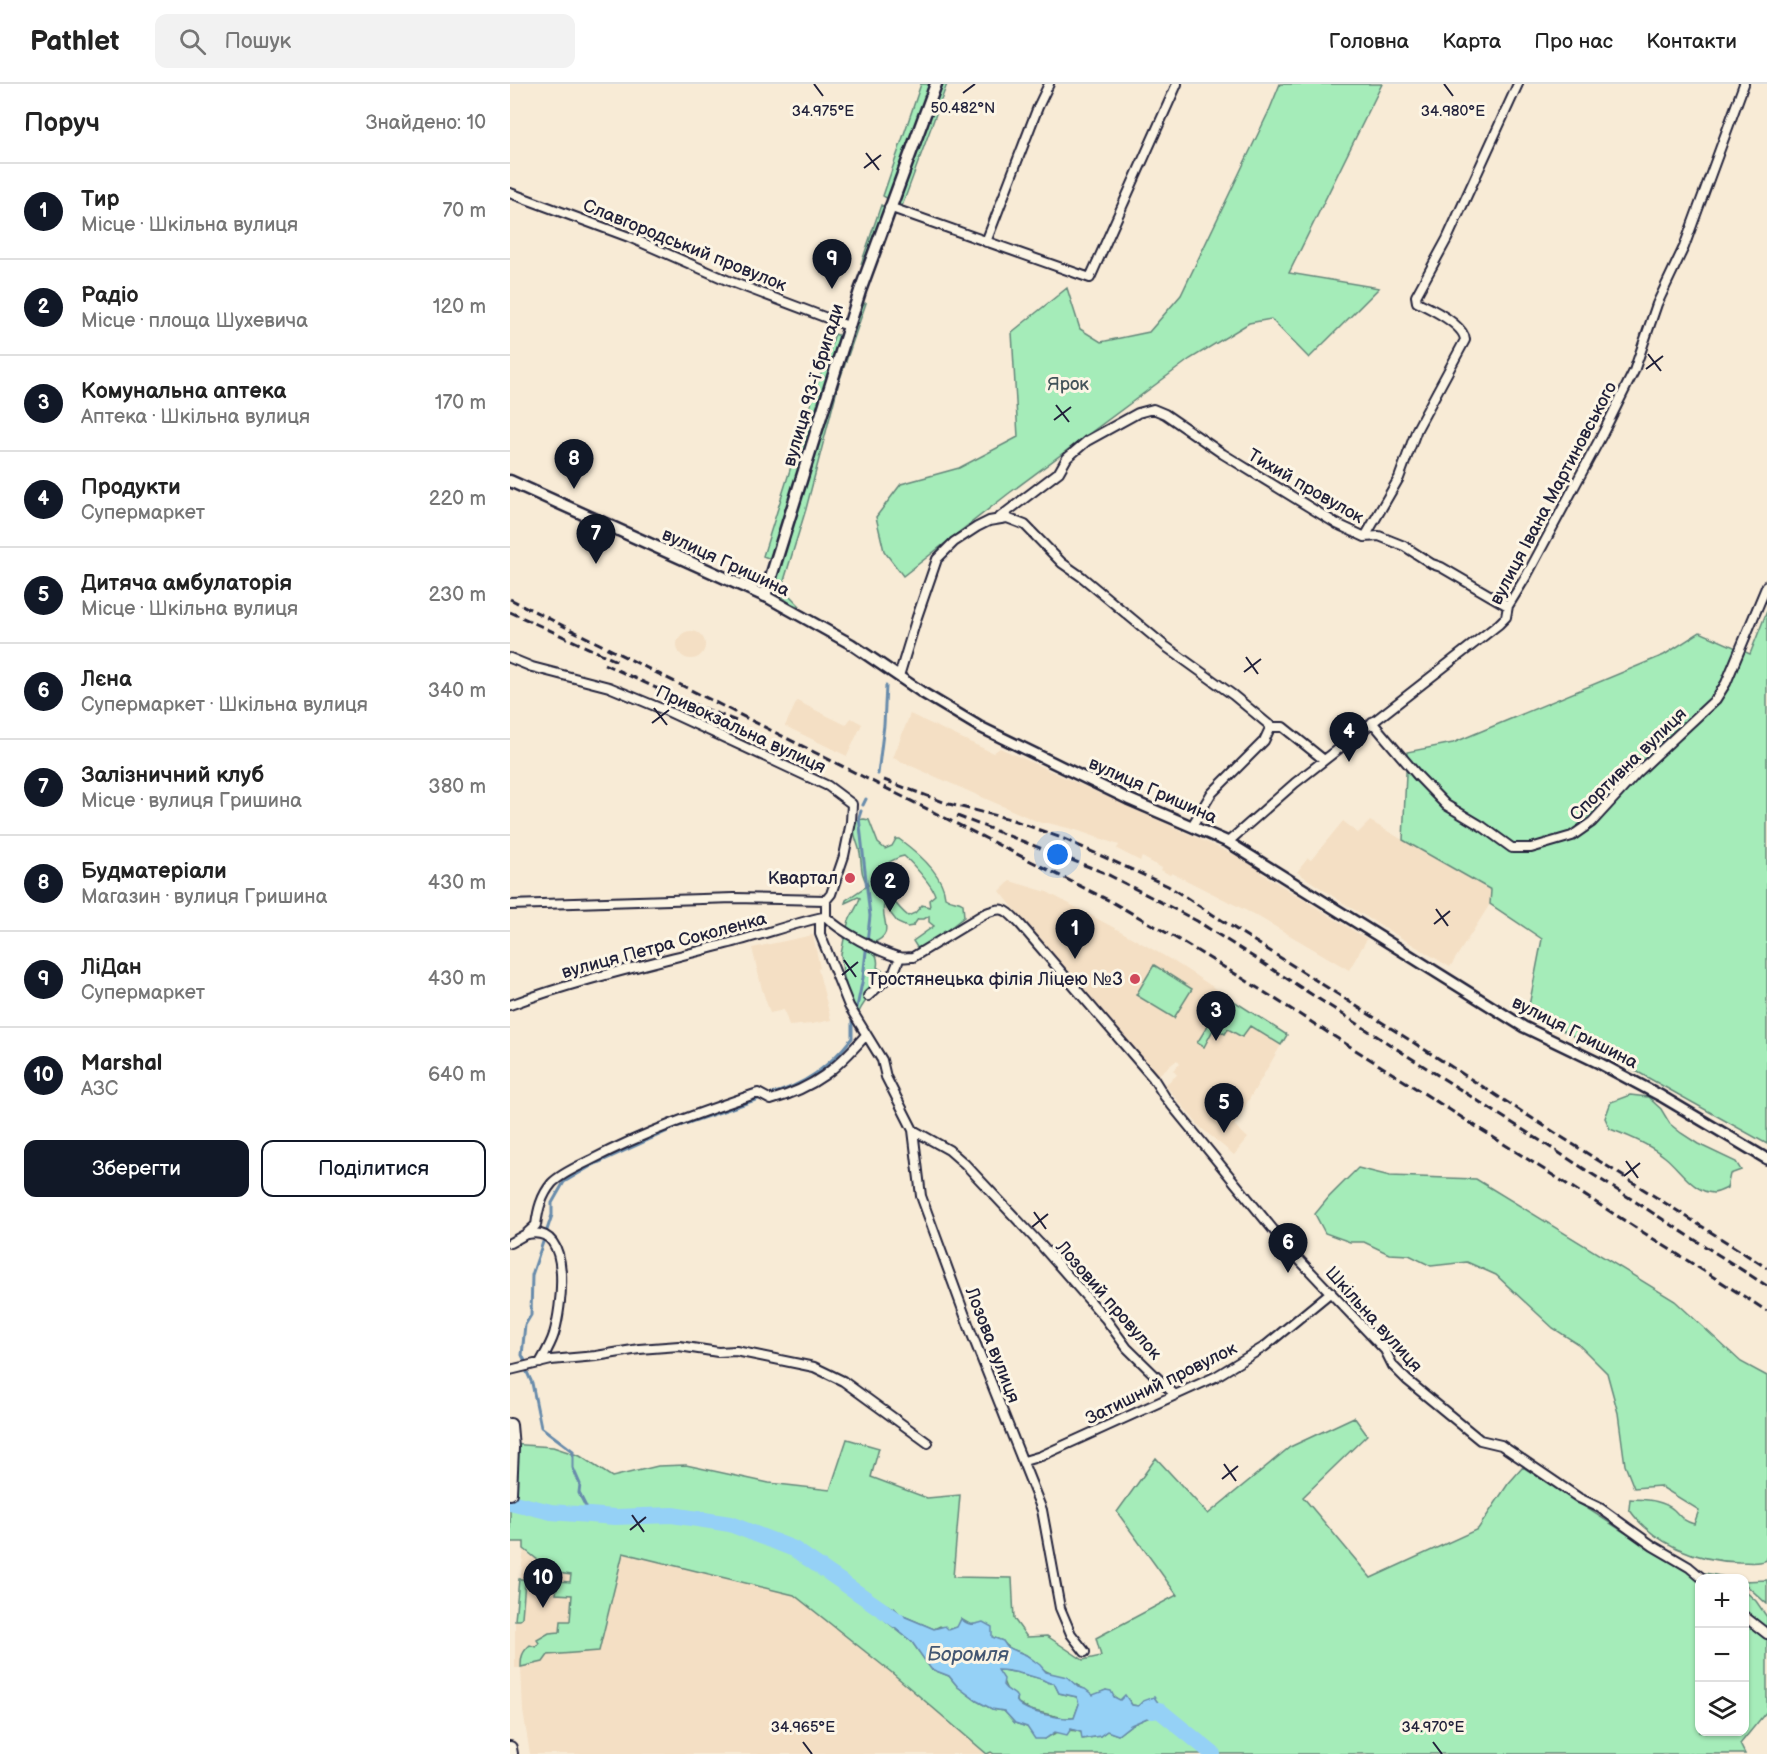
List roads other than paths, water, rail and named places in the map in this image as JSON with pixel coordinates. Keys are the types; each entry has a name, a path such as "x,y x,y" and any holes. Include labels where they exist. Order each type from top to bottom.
{"main road":[{"name":"вулиця 93-ї бригади","path":"765,596 848,326 889,207 936,84"},
{"name":"вулиця Гришина","path":"510,481 765,596"},
{"path":"510,1425 512,1456 510,1493"},
{"path":"510,1748 511,1754"}],"street":[{"path":"986,242 1038,108 1050,84"},
{"path":"889,207 1090,278 1177,84"},
{"path":"1365,537 1399,478 1417,429 1464,340 1465,336 1460,329 1417,302 1416,296 1446,239 1518,84"},
{"name":"вулиця Івана Мартиновського","path":"1228,842 1324,760 1506,617 1508,606 1603,433 1634,371 1657,304 1684,247 1744,84"},
{"name":"Славгородський провулок","path":"510,193 629,237 729,281 848,326"},
{"name":"Тихий провулок","path":"999,518 1059,472 1067,458 1086,441 1138,413 1153,410 1337,524 1365,537 1379,536 1404,546 1508,606"},
{"path":"899,676 916,617 937,560 966,533 999,518 1016,520 1025,525 1062,563 1165,646 1233,695 1271,726 1283,727 1324,760"},
{"name":"Спортивна вулиця","path":"1372,722 1446,805 1490,831 1512,848 1531,848 1572,836 1592,822 1637,773 1716,699 1726,683 1767,585"},
{"name":"вулиця Гришина","path":"765,596 851,644 938,703 980,727 1128,799 1228,842 1524,1028 1599,1063 1661,1096 1767,1159"},
{"name":"Привокзальна вулиця","path":"510,658 532,667 609,687 667,711 828,786 852,804 851,822 843,856 831,894 826,900"},
{"path":"1192,826 1211,794 1264,741 1271,726"},
{"path":"510,905 734,898 826,900"},
{"name":"Лозова вулиця","path":"826,900 820,934 828,959 849,1006 882,1060 886,1077 913,1130 921,1196 1003,1415 1024,1461 1046,1525 1060,1608 1071,1634 1085,1652"},
{"name":"Шкільна вулиця","path":"900,957 913,957 984,914 997,908 1005,909 1153,1078 1170,1103 1289,1249 1385,1350 1393,1366 1407,1380 1480,1440 1501,1445 1697,1574"},
{"path":"823,917 868,943 900,957 894,972 868,996"},
{"name":"вулиця Петра Соколенка","path":"510,1005 544,992 823,917"},
{"path":"510,1243 536,1226 538,1209 544,1195 554,1182 578,1166 687,1117 750,1095 758,1093 771,1100 792,1094 824,1077 866,1035"},
{"name":"Лозовий провулок","path":"913,1130 949,1150 965,1164 1040,1244 1105,1318 1127,1348 1175,1395"},
{"path":"526,1234 535,1232 544,1235 556,1247 561,1282 558,1317 553,1336 540,1363"},
{"name":"Затишний провулок","path":"1024,1461 1041,1456 1215,1377 1264,1347 1330,1292"},
{"path":"510,1370 540,1363 639,1349 680,1346 718,1352 736,1351 814,1367 843,1381 928,1443"},
{"path":"1749,1620 1767,1634"}],"water":[{"name":"Боромля","path":"885,1604 894,1608 901,1615 934,1629 945,1626 949,1630 957,1627 961,1619 971,1624 983,1622 992,1627 992,1637 1003,1641 1007,1647 1026,1655 1046,1672 1067,1677 1078,1687 1093,1695 1106,1690 1111,1691 1114,1697 1120,1700 1125,1695 1132,1705 1138,1706 1143,1701 1154,1697 1170,1719 1154,1715 1131,1725 1118,1735 1107,1731 1100,1736 1082,1739 1081,1732 1071,1729 1067,1735 1055,1732 1045,1739 1035,1739 1027,1727 1015,1723 1004,1711 992,1709 977,1701 958,1687 949,1676 931,1669 912,1642 885,1620 879,1609","holes":["998,1670 1054,1683 1059,1693 1077,1697 1079,1704 1074,1718 1044,1715 1022,1707 1016,1701 1017,1697 1003,1685 1004,1679"]}],"waterway":[{"path":"878,774 886,686"},
{"path":"863,805 866,799"},
{"path":"856,1012 863,978 870,916 859,817 861,811"},
{"path":"768,1095 805,1080 834,1058 852,1038 852,1018"},
{"path":"526,1363 522,1355 525,1325 531,1315 532,1275 552,1215 552,1203 564,1182 591,1166 679,1126 761,1098"},
{"path":"526,1370 532,1383 541,1427 573,1451 573,1468 580,1484 579,1493 590,1515"},
{"name":"Боромля","path":"510,1502 551,1512 615,1517 672,1515 730,1524 794,1549 897,1620"},
{"name":"Боромля","path":"1152,1711 1159,1710 1213,1754"}],"railway":[{"path":"510,599 1112,902 1174,937 1767,1311"},
{"path":"510,612 619,662"},
{"path":"604,664 678,698 736,721"},
{"path":"884,780 949,804 1010,819 1064,839 1168,886 1767,1268"},
{"path":"957,816 1105,873 1197,921 1767,1286"}],"place":[{"name":"ЛіДан","path":"832,289"},
{"name":"Будматеріали","path":"574,489"},
{"name":"Залізничний клуб","path":"596,564"},
{"name":"Продукти","path":"1349,762"},
{"name":"Квартал","path":"850,878"},
{"name":"Радіо","path":"890,912"},
{"name":"Тир","path":"1075,959"},
{"name":"Тростянецька філія Ліцею №3","path":"1135,979"},
{"name":"Комунальна аптека","path":"1216,1041"},
{"name":"Дитяча амбулаторія","path":"1224,1133"},
{"name":"Лєна","path":"1288,1273"},
{"name":"Marshal","path":"543,1608"}],"park label":[{"name":"Ярок","path":"1068,384"}]}
